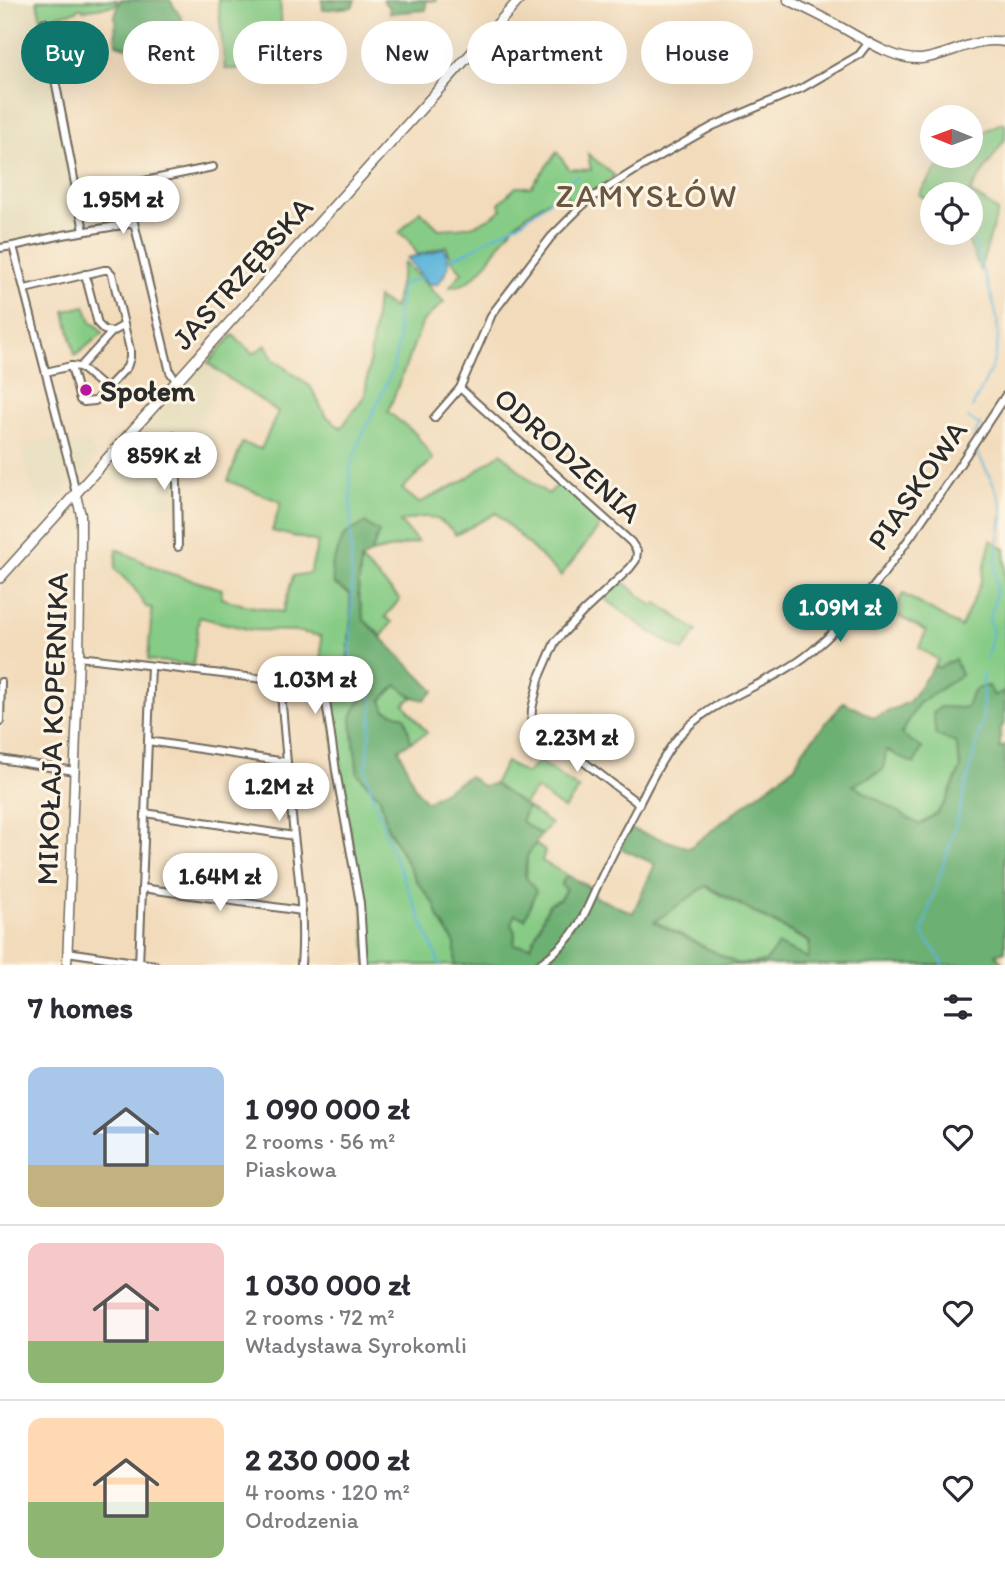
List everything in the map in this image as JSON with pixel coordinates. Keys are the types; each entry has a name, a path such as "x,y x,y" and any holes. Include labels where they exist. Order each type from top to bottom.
{"main road":[{"name":"JASTRZĘBSKA","path":"0,579 519,0"}],"street":[{"path":"788,0 897,55 919,59 935,57 985,40 1005,42"},
{"name":"ODRODZENIA","path":"434,418 460,388 492,314 551,237 587,202 713,125 802,88 859,55 869,42"},
{"path":"56,84 84,231"},
{"path":"177,382 170,373 125,185 213,167"},
{"path":"0,248 134,223"},
{"path":"13,246 76,495"},
{"path":"25,289 104,270 112,274 130,350 127,367 96,401 84,402 80,400 71,366"},
{"path":"85,274 98,324 103,330 112,332"},
{"path":"80,367 112,332 124,326"},
{"path":"46,372 71,366 80,367 106,389"},
{"name":"ODRODZENIA","path":"460,388 631,542 637,551 636,560 630,568 555,642 538,679 531,726 639,804"},
{"name":"PIASKOWA","path":"538,965 560,947 578,926 611,856 661,761 675,741 704,714 802,659 852,613 900,553 1005,396"},
{"path":"173,436 177,482 177,547"},
{"name":"MIKOŁAJA KOPERNIKA","path":"67,965 79,657 81,515 76,495"},
{"path":"79,657 315,685 322,690 360,903 364,965"},
{"path":"139,964 150,666"},
{"path":"281,681 286,762 302,911 301,965"},
{"path":"0,721 1,682"},
{"path":"148,741 286,762"},
{"path":"0,759 74,771"},
{"path":"145,813 295,836"},
{"path":"142,888 302,911"},
{"path":"67,952 155,965"}],"shaded area":[{"path":"0,0 37,0 41,21 21,21 21,84 53,84 81,226 79,230 0,242"},
{"path":"205,361 222,374 201,423 218,432 216,439 194,445 180,445 182,509 145,503 108,473"},
{"path":"58,437 61,446 87,440 98,456 43,517 20,447"}],"green space":[{"path":"37,0 117,0 116,5 83,10 78,8 77,11 41,20"},
{"path":"120,0 170,0 183,21 123,21 123,46 116,44 115,16"},
{"path":"218,0 280,0 281,21 233,21 233,69 225,69"},
{"path":"322,0 355,0 352,7 323,10"},
{"path":"383,0 437,0 426,1 426,10 390,13 389,5"},
{"path":"1003,122 1005,124 1005,139 977,182 927,182 937,168 984,168 984,132"},
{"path":"557,152 569,169 591,170 588,154 615,176 574,207 563,191 529,214 510,230 479,272 461,285 450,287 462,272 453,262 446,246 418,255 407,238 399,233 420,211 439,229 465,227 487,220 502,209 499,203 516,187 531,187"},
{"path":"983,201 998,211 980,270 970,245 983,245"},
{"path":"404,262 444,302 423,321 388,412 415,433 433,459 402,489 419,503 463,481 501,453 548,494 560,483 603,522 561,576 496,513 456,535 443,522 431,517 400,522 418,542 371,553 379,532 334,584 350,594 347,665 366,691 351,718 358,774 380,798 387,827 418,883 435,905 439,918 455,944 455,965 367,965 362,897 336,758 326,681 322,681 321,636 295,631 251,630 199,617 193,665 148,660 152,608 146,607 134,588 115,569 117,549 162,571 222,589 221,598 283,612 293,576 310,573 318,542 272,531 281,502 228,481 242,443 261,449 278,412 208,363 233,335 253,354 266,345 273,359 311,387 325,415 341,428 365,395 377,298 394,308"},
{"path":"85,306 92,324 103,333 75,356 65,311"},
{"path":"365,523 379,532 371,553 361,560 358,593 364,620 434,691 424,700 413,697 397,685 381,700 385,710 405,717 411,742 399,749 414,786 426,802 469,776 482,786 494,784 527,807 521,821 541,835 527,856 525,876 536,891 525,919 515,914 511,923 515,933 514,945 531,946 549,904 560,899 566,889 561,885 567,875 588,886 595,897 633,913 655,864 620,848 630,829 689,848 795,766 802,751 844,702 874,718 909,702 934,666 939,668 955,659 961,675 918,704 901,734 922,748 914,764 886,750 883,770 853,785 920,825 937,813 946,801 961,768 956,743 936,735 933,713 940,707 967,707 973,692 979,688 989,686 994,696 1005,691 1005,722 1000,730 1000,748 1005,746 1005,951 996,954 1003,965 455,965 455,944 439,918 435,905 418,883 387,826 380,798 358,774 351,718 365,691 347,665 350,594 334,584 331,567 344,535","holes":["706,886 810,942 808,958 778,945 765,962 738,964 654,922"]},
{"path":"991,540 1005,549 1005,691 994,696 973,690 967,707 940,707 956,743 961,768 946,801 937,813 919,825 853,785 883,770 886,750 921,748 901,735 918,704 961,675 934,666 938,660 919,648 926,631 893,613 903,594 961,627 980,585"},
{"path":"361,560 400,599 385,617 392,622 382,636 364,620 358,593"},
{"path":"622,581 653,606 657,603 697,631 683,651 646,629 604,598"},
{"path":"398,684 413,697 404,704 427,733 411,742 405,718 385,710 381,700"},
{"path":"539,761 579,789 564,809 536,789 523,805 494,784 506,762 526,774"},
{"path":"527,807 551,824 541,835 521,821"},
{"path":"534,843 545,851 542,861 567,875 561,884 566,888 560,899 549,904 531,947 514,945 515,933 511,923 515,914 525,919 527,856"},
{"path":"705,886 810,943 808,959 738,964 654,921"}],"water":[{"path":"443,247 449,262 447,270 438,284 428,284 407,258 434,252"}],"waterway":[{"path":"450,259 522,222 548,202 565,183 578,176"},
{"path":"972,408 993,363 998,333 994,306 975,245"},
{"path":"422,277 403,284 397,315 399,339 392,372 359,442 350,468 350,664 369,688 373,702 366,771 374,800 440,965"},
{"path":"968,418 980,425 974,436"},
{"path":"976,450 995,487 1003,513 995,565 996,589 989,621 993,632 986,661"},
{"path":"928,912 954,832 983,719 983,674"},
{"path":"927,917 922,932 943,965"},
{"path":"1001,965 1005,964"}],"place":[{"name":"Społem","path":"86,390"}],"district":[{"name":"ZAMYSŁÓW","path":"647,196"}]}
